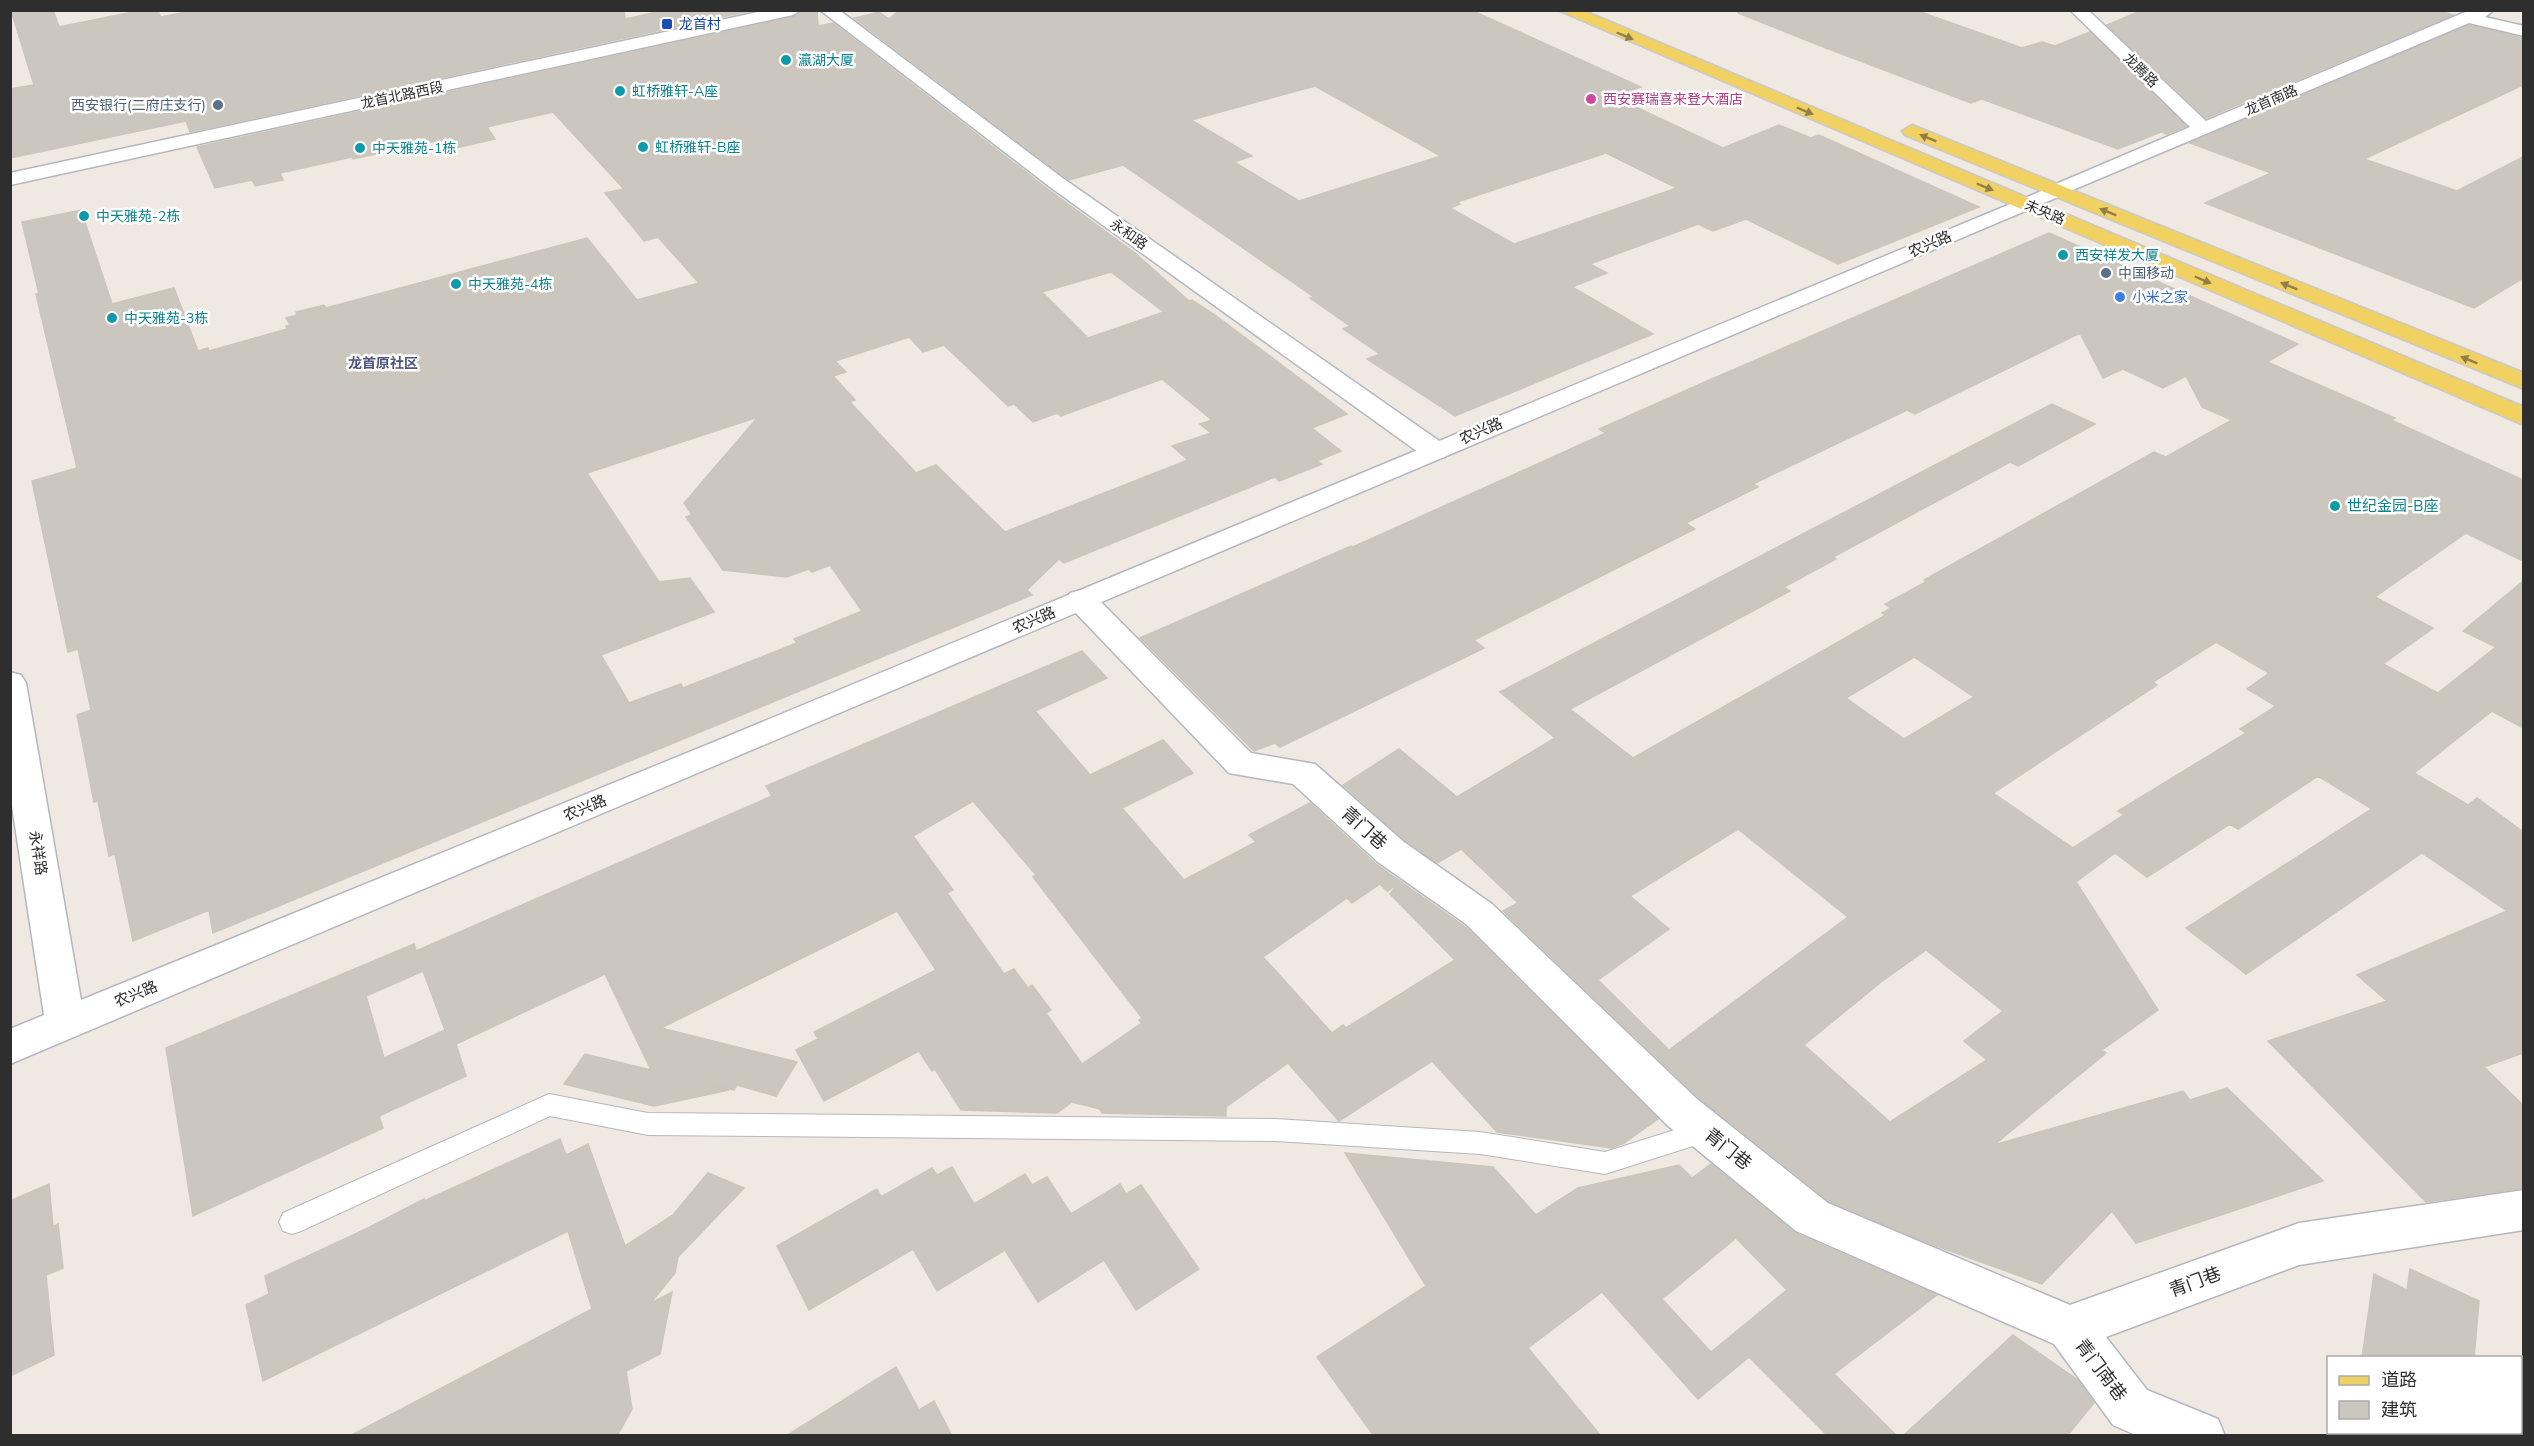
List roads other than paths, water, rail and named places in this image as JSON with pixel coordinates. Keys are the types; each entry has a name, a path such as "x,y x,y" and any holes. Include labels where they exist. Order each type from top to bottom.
{"main road":[{"name":"未央路","path":"1567,11 2523,417"},
{"name":"未央路","path":"1891,123 2523,382"}],"street":[{"name":"龙首北路西段","path":"10,170 759,10"},
{"name":"龙首北路西段","path":"10,178 793,10"},
{"name":"永和路","path":"828,10 1057,183 1435,451"},
{"name":"龙腾路","path":"2078,10 2203,129"},
{"name":"龙首南路","path":"2056,191 2478,14"},
{"path":"2478,14 2523,31"},
{"name":"农兴路","path":"10,1047 2056,191"},
{"name":"青门巷","path":"1081,600 1241,764 1303,773 1391,852 1479,914 1682,1112 1812,1217 2070,1328 2299,1244 2523,1210"},
{"name":"永祥路","path":"10,683 65,1023"},
{"name":"青门南巷","path":"2070,1328 2130,1408 2201,1436"}],"lane":[{"path":"292,1222 549,1105 648,1124 1276,1130 1480,1143 1605,1163 1706,1131"}],"place":[{"name":"龙首村","path":"667,24"},
{"name":"瀛湖大厦","path":"786,60"},
{"name":"虹桥雅轩-A座","path":"620,91"},
{"name":"西安赛瑞喜来登大酒店","path":"1591,99"},
{"name":"西安银行(二府庄支行)","path":"218,105"},
{"name":"虹桥雅轩-B座","path":"643,147"},
{"name":"中天雅苑-1栋","path":"360,148"},
{"name":"中天雅苑-2栋","path":"84,216"},
{"name":"西安祥发大厦","path":"2063,255"},
{"name":"中国移动","path":"2106,273"},
{"name":"中天雅苑-4栋","path":"456,284"},
{"name":"小米之家","path":"2120,297"},
{"name":"中天雅苑-3栋","path":"112,318"},
{"name":"世纪金园-B座","path":"2335,506"}],"district":[{"name":"龙首原社区","path":"383,363"}]}
